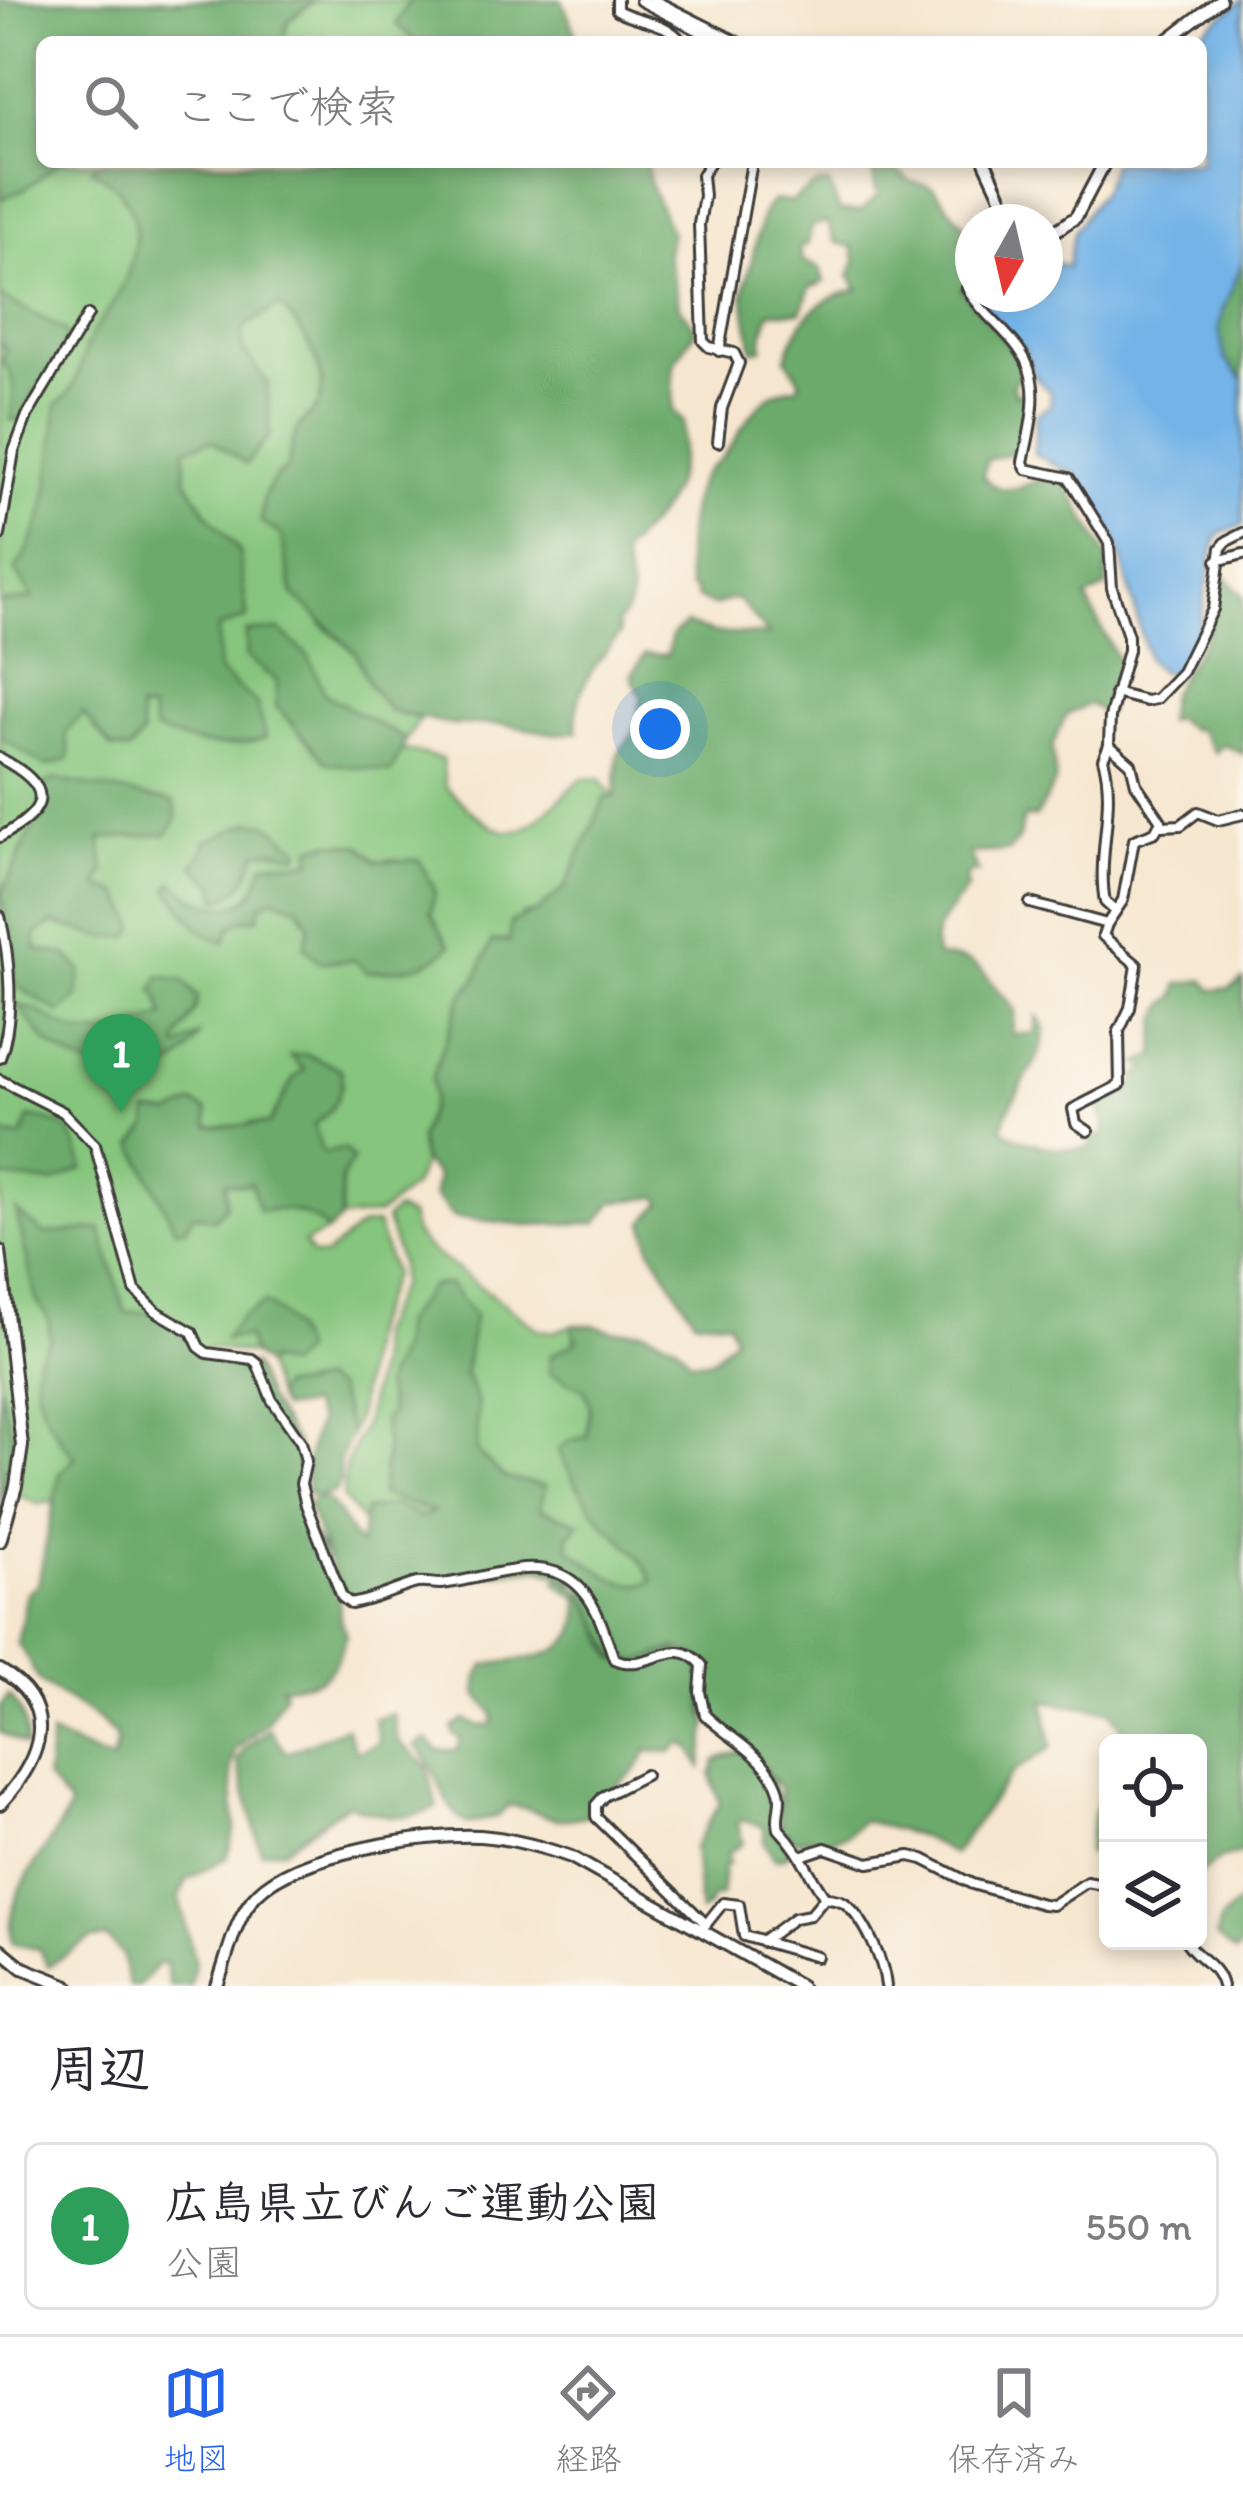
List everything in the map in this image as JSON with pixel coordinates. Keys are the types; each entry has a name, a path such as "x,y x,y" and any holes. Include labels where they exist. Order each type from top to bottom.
{"street":[{"path":"617,0 617,10 666,26 676,36"},
{"path":"641,0 711,36"},
{"path":"654,0 726,36"},
{"path":"1173,36 1220,0"},
{"path":"707,168 701,182 704,196 699,224 703,341 734,353 739,363 722,408 718,442"},
{"path":"719,351 751,168"},
{"path":"988,168 1005,204"},
{"path":"1063,226 1076,217 1102,168"},
{"path":"982,312 1022,353 1034,386 1036,398 1023,462 1026,469 1069,478 1109,543 1112,588 1128,650 1103,759 1110,781 1101,848 1106,868 1103,892 1105,902 1115,911"},
{"path":"0,535 14,451 27,416 88,315"},
{"path":"1115,693 1156,699 1183,672 1213,609 1217,561 1227,541 1243,533"},
{"path":"1217,561 1243,554"},
{"path":"1109,745 1131,764 1136,784 1161,826"},
{"path":"0,758 32,777 40,797 33,817 0,837"},
{"path":"1088,1131 1076,1123 1073,1109 1120,1085 1119,1031 1130,1008 1137,965 1103,936 1124,900 1134,840 1161,826 1181,825 1198,812 1218,820 1243,814"},
{"path":"1030,903 1107,924"},
{"path":"0,916 8,950 6,1033 0,1058"},
{"path":"0,1080 63,1112 94,1145 135,1290 144,1301 192,1332 207,1353 256,1363 272,1400 301,1442 306,1461 301,1484 312,1528 325,1546 342,1597 351,1604 421,1582 439,1584 521,1569 562,1574 592,1605 614,1659 638,1664 676,1650 696,1657 702,1665 700,1692 705,1715 732,1734 770,1774 780,1798 779,1828 804,1855 825,1897 845,1903 868,1932 885,1968 886,1986"},
{"path":"0,1251 22,1446 0,1540"},
{"path":"0,1670 23,1688 39,1719 40,1732 35,1759 0,1804"},
{"path":"645,1774 604,1796 596,1805 596,1817 704,1927"},
{"path":"217,1986 242,1916 254,1896 273,1880 333,1854 483,1836 571,1857 704,1927 800,1986"},
{"path":"804,1855 825,1848 869,1863 923,1858 972,1884 1042,1904 1052,1904 1087,1882 1099,1884"},
{"path":"762,1942 794,1918 810,1915 825,1897"},
{"path":"704,1927 723,1903 732,1901 740,1906 744,1936 817,1957"},
{"path":"0,1949 22,1969 68,1986"},
{"path":"1191,1950 1215,1967 1222,1986"}],"green space":[{"path":"0,0 315,0 288,21 284,36 36,36 36,168 52,168 25,189 1,199"},
{"path":"315,0 410,0 396,24 412,36 284,36 287,21"},
{"path":"410,0 562,0 577,36 411,36 396,24"},
{"path":"36,166 111,168 153,224 41,575 26,612 0,646 0,189"},
{"path":"647,168 671,232 667,252 680,308 696,329 674,364 673,410 683,421 680,463 662,509 622,553 631,598 617,624 620,634 581,692 578,732 556,734 501,724 452,725 389,710 370,686 355,652 293,594 281,535 261,522 262,505 269,485 287,469 296,433 316,408 322,382 306,339 279,305 243,328 242,348 267,383 270,435 246,464 211,440 185,449 186,480 239,551 247,618 218,628 218,671 257,704 266,738 223,745 196,743 154,730 151,711 139,710 142,735 129,751 112,748 83,713 65,733 67,760 46,766 0,737 0,603 33,598 15,570 43,511 57,404 71,390 90,338 125,279 135,243 135,226 122,195 91,169"},
{"path":"898,171 910,181 933,187 955,214 955,312 980,312 1008,345 1021,371 1012,387 1017,395 1026,391 1031,402 1018,451 987,460 983,476 1009,489 1061,475 1108,558 1106,587 1086,598 1119,662 1107,715 1089,704 1066,715 1052,747 1056,781 1036,817 1024,818 1018,840 1009,851 969,853 978,872 965,878 967,889 935,938 937,957 977,967 1013,1007 1012,1034 1035,1034 1037,1016 1045,1028 1038,1054 1002,1128 1044,1146 1091,1148 1091,1135 1105,1136 1105,1121 1097,1104 1128,1095 1139,1074 1148,1069 1138,1064 1155,1055 1160,1015 1179,984 1204,980 1212,990 1231,988 1243,979 1243,1852 1207,1868 1207,1734 1124,1734 1111,1710 1044,1701 1052,1747 1013,1772 953,1854 924,1838 863,1820 847,1835 819,1843 817,1837 796,1841 780,1828 780,1788 748,1747 707,1714 697,1656 676,1648 638,1662 616,1657 580,1584 539,1568 439,1582 421,1580 351,1602 343,1596 307,1504 319,1496 308,1495 307,1477 318,1422 310,1405 281,1409 275,1397 280,1386 321,1380 336,1389 351,1434 339,1461 340,1482 334,1493 320,1496 360,1545 365,1510 394,1505 421,1517 433,1512 381,1495 386,1449 383,1421 390,1413 384,1384 400,1346 402,1323 431,1286 449,1284 474,1316 465,1372 477,1402 477,1452 504,1478 545,1486 540,1509 580,1523 568,1535 569,1548 588,1563 619,1581 653,1581 635,1552 588,1502 558,1450 568,1441 587,1437 590,1405 584,1389 549,1373 550,1356 577,1341 572,1325 595,1325 614,1331 643,1330 676,1344 691,1361 711,1360 734,1337 728,1321 694,1319 651,1249 644,1222 662,1203 658,1197 613,1202 597,1223 526,1225 453,1217 434,1196 437,1177 422,1160 419,1139 433,1099 432,1078 461,997 476,979 492,941 510,941 510,923 538,911 565,887 605,798 615,797 618,754 633,734 642,697 631,676 645,654 667,655 672,635 686,624 714,633 768,635 740,601 714,606 697,598 690,588 686,546 693,500 703,475 724,455 754,411 784,389 798,387 800,380 786,358 804,321 821,304 859,289 849,276 855,262 853,247 835,242 827,222 812,226 808,244 800,247 803,261 820,268 824,282 810,288 801,312 770,312 763,349 753,350 743,295 764,210 774,200 790,202 816,184 829,184 840,211 860,211 877,196 873,173"},
{"path":"1243,244 1243,391 1211,341"},
{"path":"0,296 64,330 69,338 18,420 11,420 12,382 2,361 7,349 0,344"},
{"path":"279,304 313,353 321,396 296,433 287,469 276,476 281,535 322,625 355,652 370,686 389,710 420,719 406,740 325,694 308,656 247,657 390,772 402,749 442,759 445,786 487,823 502,830 529,826 582,778 600,779 614,797 565,887 538,912 522,915 510,941 492,941 476,979 461,997 432,1078 434,1099 419,1139 422,1165 413,1186 379,1214 341,1219 341,1179 317,1145 314,1123 343,1084 292,1057 304,1070 294,1078 269,1124 249,1123 251,1182 279,1208 313,1215 328,1231 304,1243 313,1255 325,1256 361,1226 377,1224 393,1274 369,1332 351,1434 336,1389 305,1384 275,1397 264,1365 269,1360 264,1303 241,1317 226,1339 247,1337 252,1354 208,1348 195,1370 78,1498 38,1504 0,1487 0,685 67,743 65,733 83,713 111,748 138,710 257,704 218,671 218,628 247,617 239,551 186,480 185,449 210,440 267,383 242,348 243,327","holes":["328,843 360,845 377,861 398,859 435,890 431,913 354,960 320,962 310,926 298,906"]},
{"path":"1223,574 1243,596 1243,754 1223,744 1215,753 1199,730 1174,718 1166,721 1170,693 1209,631"},
{"path":"280,630 308,656 325,694 406,740 391,772 327,763 276,706 277,681 247,657 246,632"},
{"path":"54,779 174,802 177,818 167,834 100,839 105,870 98,886 120,894 136,927 129,937 102,937 53,923 36,934 36,949 66,955 81,970 78,997 60,1013 13,980 14,946 1,895 33,826 46,811 45,784"},
{"path":"251,822 266,823 300,849 298,855 257,852 239,888 218,899 215,885 193,865 204,852 205,842"},
{"path":"360,845 377,861 419,860 435,890 431,913 450,946 422,964 367,972 354,960 320,962 304,946 310,926 298,906 273,898 260,906 259,918 233,926 225,942 198,928 168,889 173,882 201,901 234,905 253,892 264,864 306,862 312,860 311,847"},
{"path":"160,976 182,980 198,997 178,1048 199,1035 186,1055 150,1074 107,1072 65,1055 43,1038 18,1005 81,1033 117,1031 164,1016 153,991"},
{"path":"306,1054 341,1069 336,1100 314,1124 322,1153 344,1149 353,1159 341,1180 341,1219 328,1231 297,1212 259,1211 251,1183 225,1182 226,1205 214,1219 193,1214 185,1229 175,1229 134,1145 148,1127 148,1112 171,1114 194,1103 207,1111 209,1127 269,1124 294,1078 304,1070 290,1056"},
{"path":"29,1117 67,1130 84,1168 53,1183 0,1177 0,1129 5,1135 22,1137"},
{"path":"396,1210 410,1216 425,1246 538,1329 553,1332 572,1325 590,1405 587,1437 568,1441 597,1512 639,1552 654,1581 619,1581 588,1563 569,1548 568,1535 579,1524 539,1509 544,1486 504,1478 477,1452 477,1402 465,1372 474,1316 402,1323 400,1346 384,1384 390,1413 383,1421 386,1449 435,1511 421,1517 394,1505 365,1510 363,1522 343,1498 346,1465 366,1419 377,1362 376,1335 400,1284 400,1263 386,1219"},
{"path":"16,1211 44,1234 101,1229 125,1312 151,1312 188,1335 195,1350 206,1357 253,1365 268,1401 297,1444 301,1506 321,1548 347,1635 326,1675 309,1683 281,1686 285,1693 267,1722 235,1750 231,1768 235,1828 227,1857 187,1880 179,1898 195,1963 190,1986 169,1986 165,1963 158,1964 139,1986 129,1986 122,1954 107,1938 91,1939 48,1966 39,1949 13,1944 11,1925 20,1890 70,1807 46,1778 51,1735 112,1761 117,1739 92,1715 41,1681 17,1644 27,1592 38,1584 60,1473 75,1457 55,1431 36,1385 40,1354 50,1340 48,1318 36,1299"},
{"path":"265,1303 288,1324 302,1352 288,1366 269,1361 264,1365 252,1354 247,1337 224,1339 241,1317"},
{"path":"0,1385 12,1436 0,1509"},
{"path":"562,1576 588,1603 614,1659 625,1664 676,1651 701,1665 708,1723 701,1768 692,1750 682,1743 671,1752 647,1751 630,1775 590,1805 589,1815 552,1818 509,1806 498,1816 467,1824 450,1806 416,1746 427,1739 438,1751 457,1750 461,1739 454,1735 453,1727 465,1720 480,1726 493,1724 493,1713 477,1695 478,1677 485,1665 552,1652 574,1634 578,1598 556,1582"},
{"path":"9,1695 24,1719 26,1746 0,1732 0,1706"},
{"path":"393,1714 397,1740 427,1766 437,1807 403,1816 347,1804 284,1849 261,1852 237,1761 245,1748 269,1728 286,1753 346,1727 356,1752 379,1743 374,1718"},
{"path":"746,1749 773,1785 776,1805 771,1830 791,1848 785,1857 775,1859 764,1842 764,1827 741,1820 743,1843 727,1854 721,1896 712,1897 700,1912 694,1847 720,1803 711,1776 716,1760"},
{"path":"1099,1803 1099,1855 1087,1852"},
{"path":"1243,1899 1243,1945 1235,1953 1216,1937 1220,1920"}],"water":[{"path":"1243,0 1243,261 1219,329 1225,359 1243,379 1243,525 1216,539 1197,638 1174,673 1161,672 1148,660 1120,552 1076,475 1034,454 1036,414 1050,406 1051,394 1034,375 1024,348 989,312 1063,312 1063,265 1067,267 1074,231 1103,189 1111,168 1207,168 1207,36 1196,36"}],"place":[{"name":"広島県立びんご運動公園","path":"121,1113"}]}
